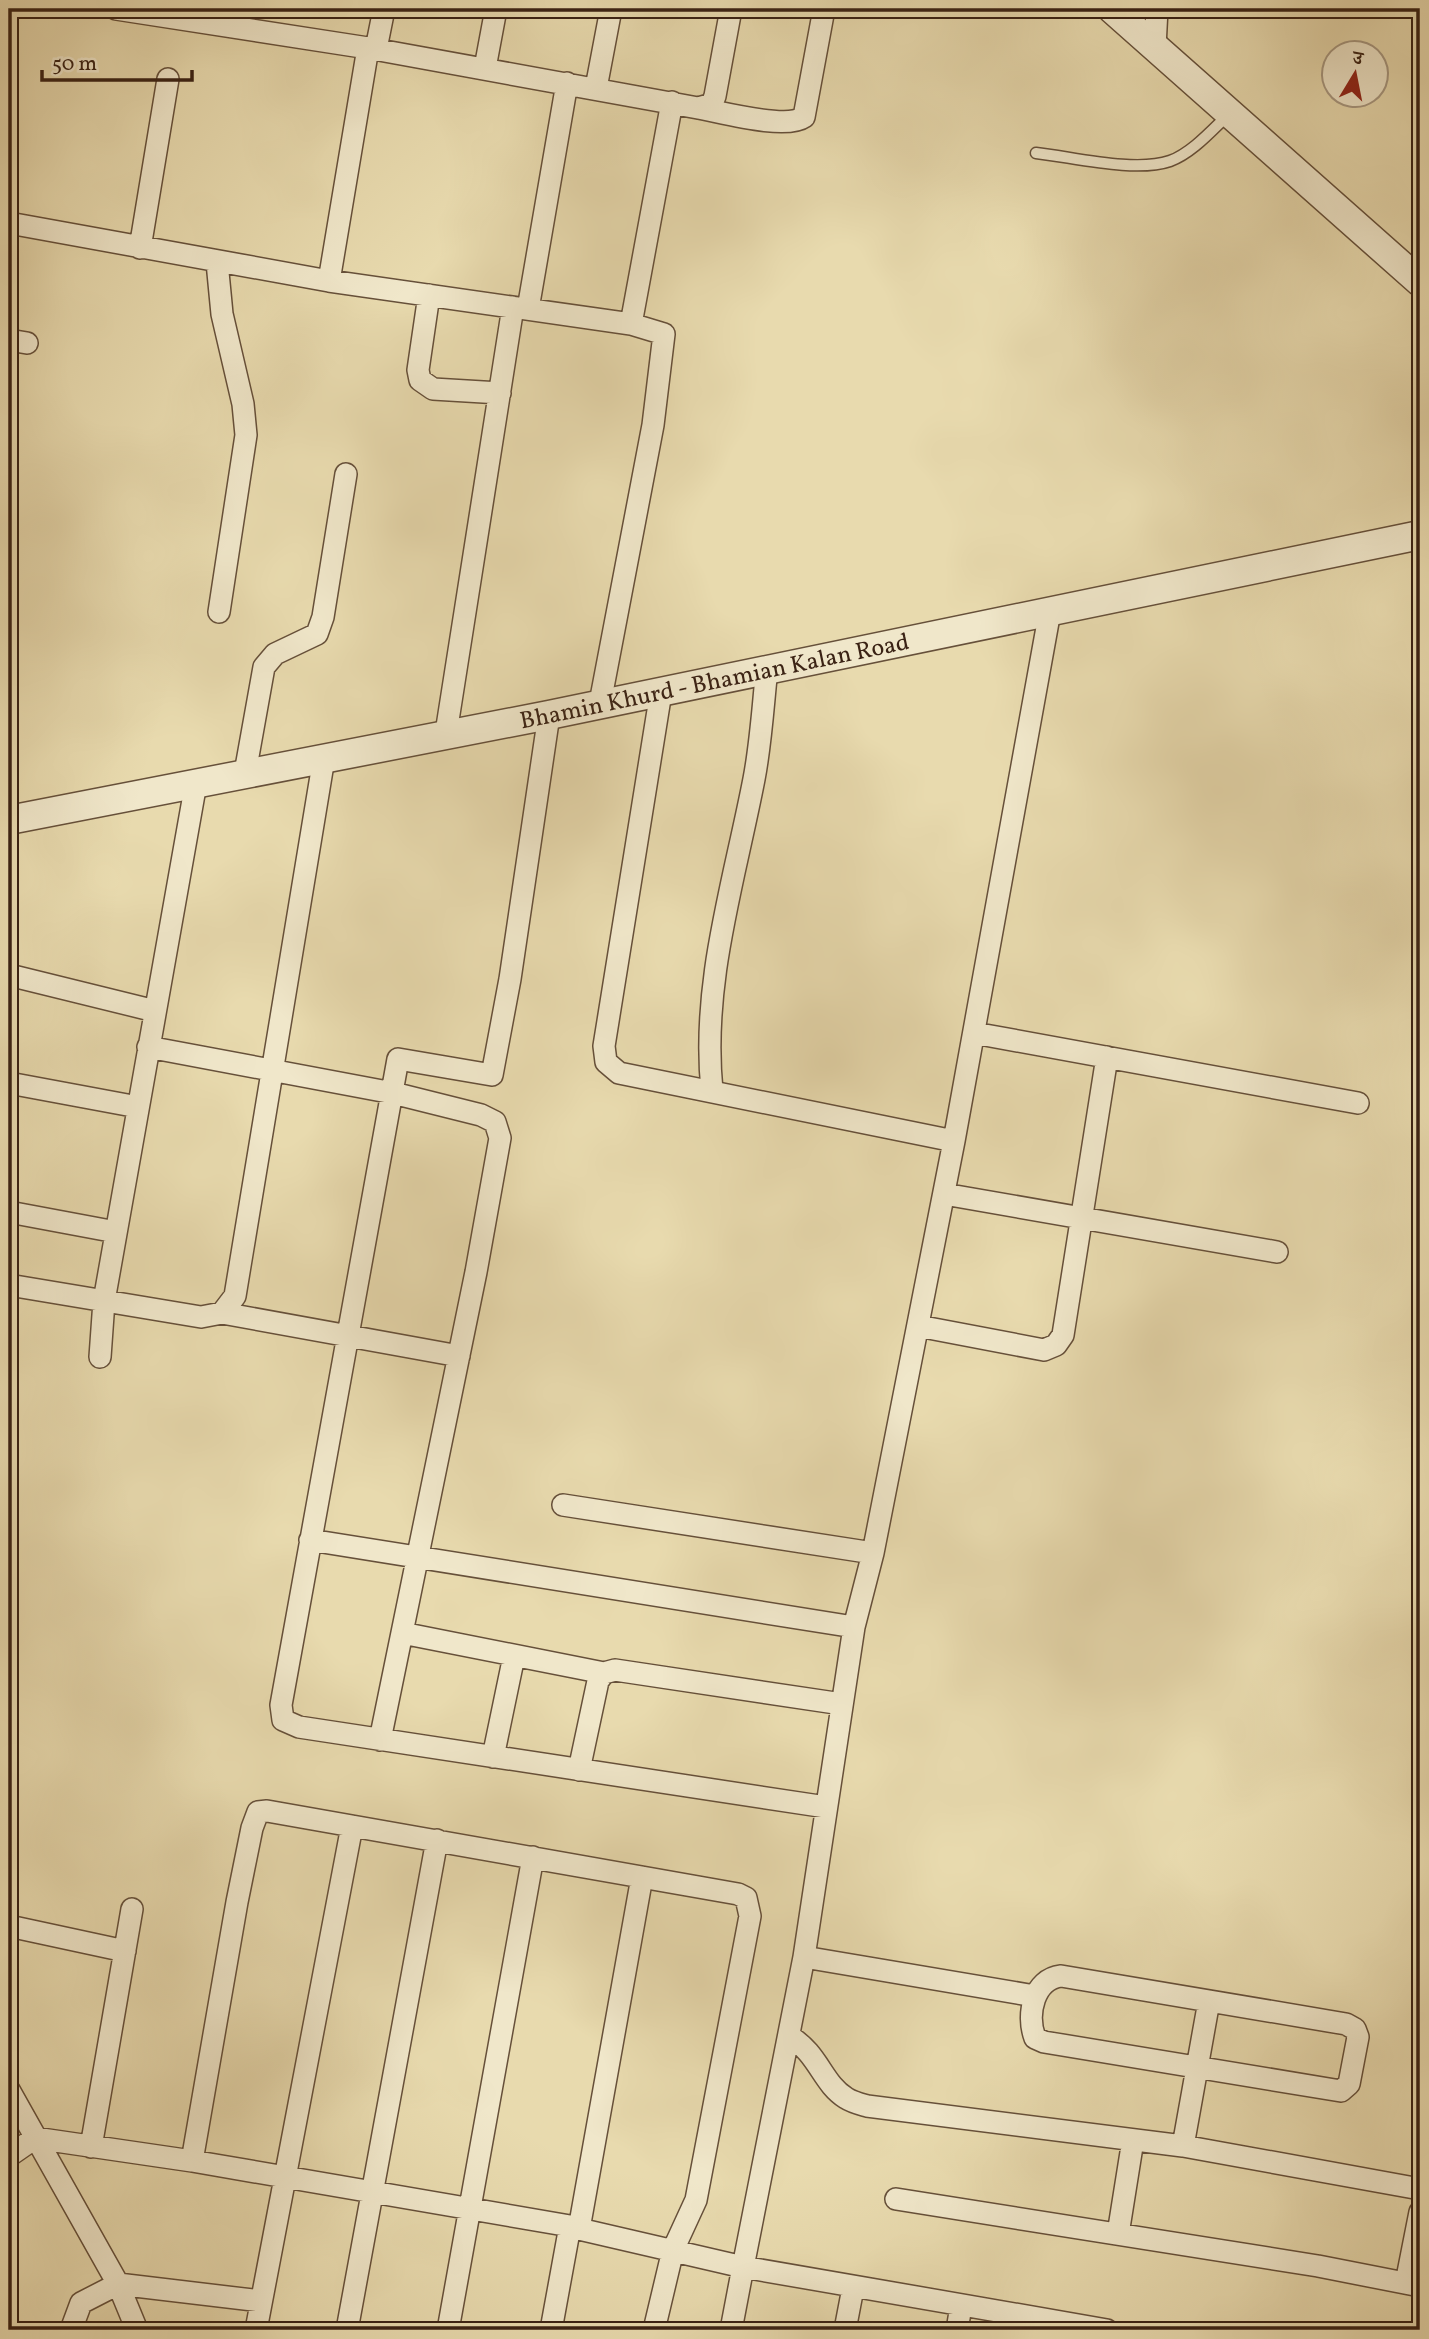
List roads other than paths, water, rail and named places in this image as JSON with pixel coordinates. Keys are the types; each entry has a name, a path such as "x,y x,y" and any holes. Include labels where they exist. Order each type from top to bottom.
{"street":[{"path":"116,9 485,68 780,122 798,122 804,117 824,9"},
{"path":"330,281 372,49 384,9"},
{"path":"485,68 496,9"},
{"path":"596,88 611,9"},
{"path":"698,108 712,104 715,96 731,9"},
{"path":"1112,9 1420,282"},
{"path":"1155,47 1157,9"},
{"path":"140,248 169,79"},
{"path":"446,733 499,393 520,308 567,83"},
{"path":"631,324 672,102"},
{"path":"9,223 330,281 631,324 660,331 665,341 653,425 600,703"},
{"path":"217,262 222,314 243,404 246,435 219,612"},
{"path":"429,295 418,370 420,380 433,389 499,393"},
{"path":"245,773 264,667 275,654 317,634 323,618 346,474"},
{"name":"Bhamin Khurd - Bhamian Kalan Road","path":"9,820 549,715 766,667 1420,535"},
{"path":"731,2330 804,1957 854,1627 873,1553 944,1194 1050,611"},
{"path":"712,1091 708,1053 710,996 754,778 766,667"},
{"path":"661,692 604,1046 606,1062 619,1073 954,1141"},
{"path":"549,715 510,979 492,1075 398,1059 281,1705 283,1720 299,1727 380,1740 826,1807"},
{"path":"222,1313 235,1296 324,758"},
{"path":"100,1356 104,1301 196,783"},
{"path":"9,975 155,1011"},
{"path":"974,1033 1358,1103"},
{"path":"148,1048 393,1093 481,1115 495,1122 500,1138 459,1356 380,1740"},
{"path":"918,1326 1044,1350 1056,1345 1063,1335 1107,1057"},
{"path":"9,1083 138,1107"},
{"path":"944,1194 1277,1252"},
{"path":"9,1212 116,1232"},
{"path":"9,1285 201,1317 222,1313 347,1338 459,1356"},
{"path":"563,1505 873,1553"},
{"path":"310,1540 854,1627"},
{"path":"402,1633 604,1673 615,1670 842,1704"},
{"path":"493,1757 514,1656"},
{"path":"579,1770 598,1681 604,1673"},
{"path":"192,2161 254,1817 258,1812 267,1811 437,1840 738,1894 747,1898 750,1905 696,2200 673,2250 654,2330"},
{"path":"256,2330 352,1826"},
{"path":"347,2330 437,1840"},
{"path":"448,2330 533,1857"},
{"path":"551,2330 574,2228 642,1877"},
{"path":"91,2147 132,1909"},
{"path":"9,1926 125,1951"},
{"path":"804,1957 1035,1996"},
{"path":"1061,1976 1346,2024 1355,2029 1358,2037 1349,2084 1341,2091 1035,2038 1032,2030 1035,1996 1039,1985 1047,1978 1061,1976"},
{"path":"1183,2146 1209,2001"},
{"path":"789,2036 804,2045 829,2082 846,2098 867,2106 1183,2146 1420,2189"},
{"path":"9,2090 118,2284 137,2330"},
{"path":"9,2156 35,2138 192,2161 574,2228 743,2267 853,2288 1074,2327 1107,2330"},
{"path":"1118,2234 1133,2140"},
{"path":"896,2199 1413,2285 1420,2212"},
{"path":"71,2330 81,2303 118,2284 261,2301"},
{"path":"845,2330 853,2288"},
{"path":"957,2330 961,2306"}],"lane":[{"path":"1036,153 1145,165 1171,160 1198,143 1230,113"}]}
